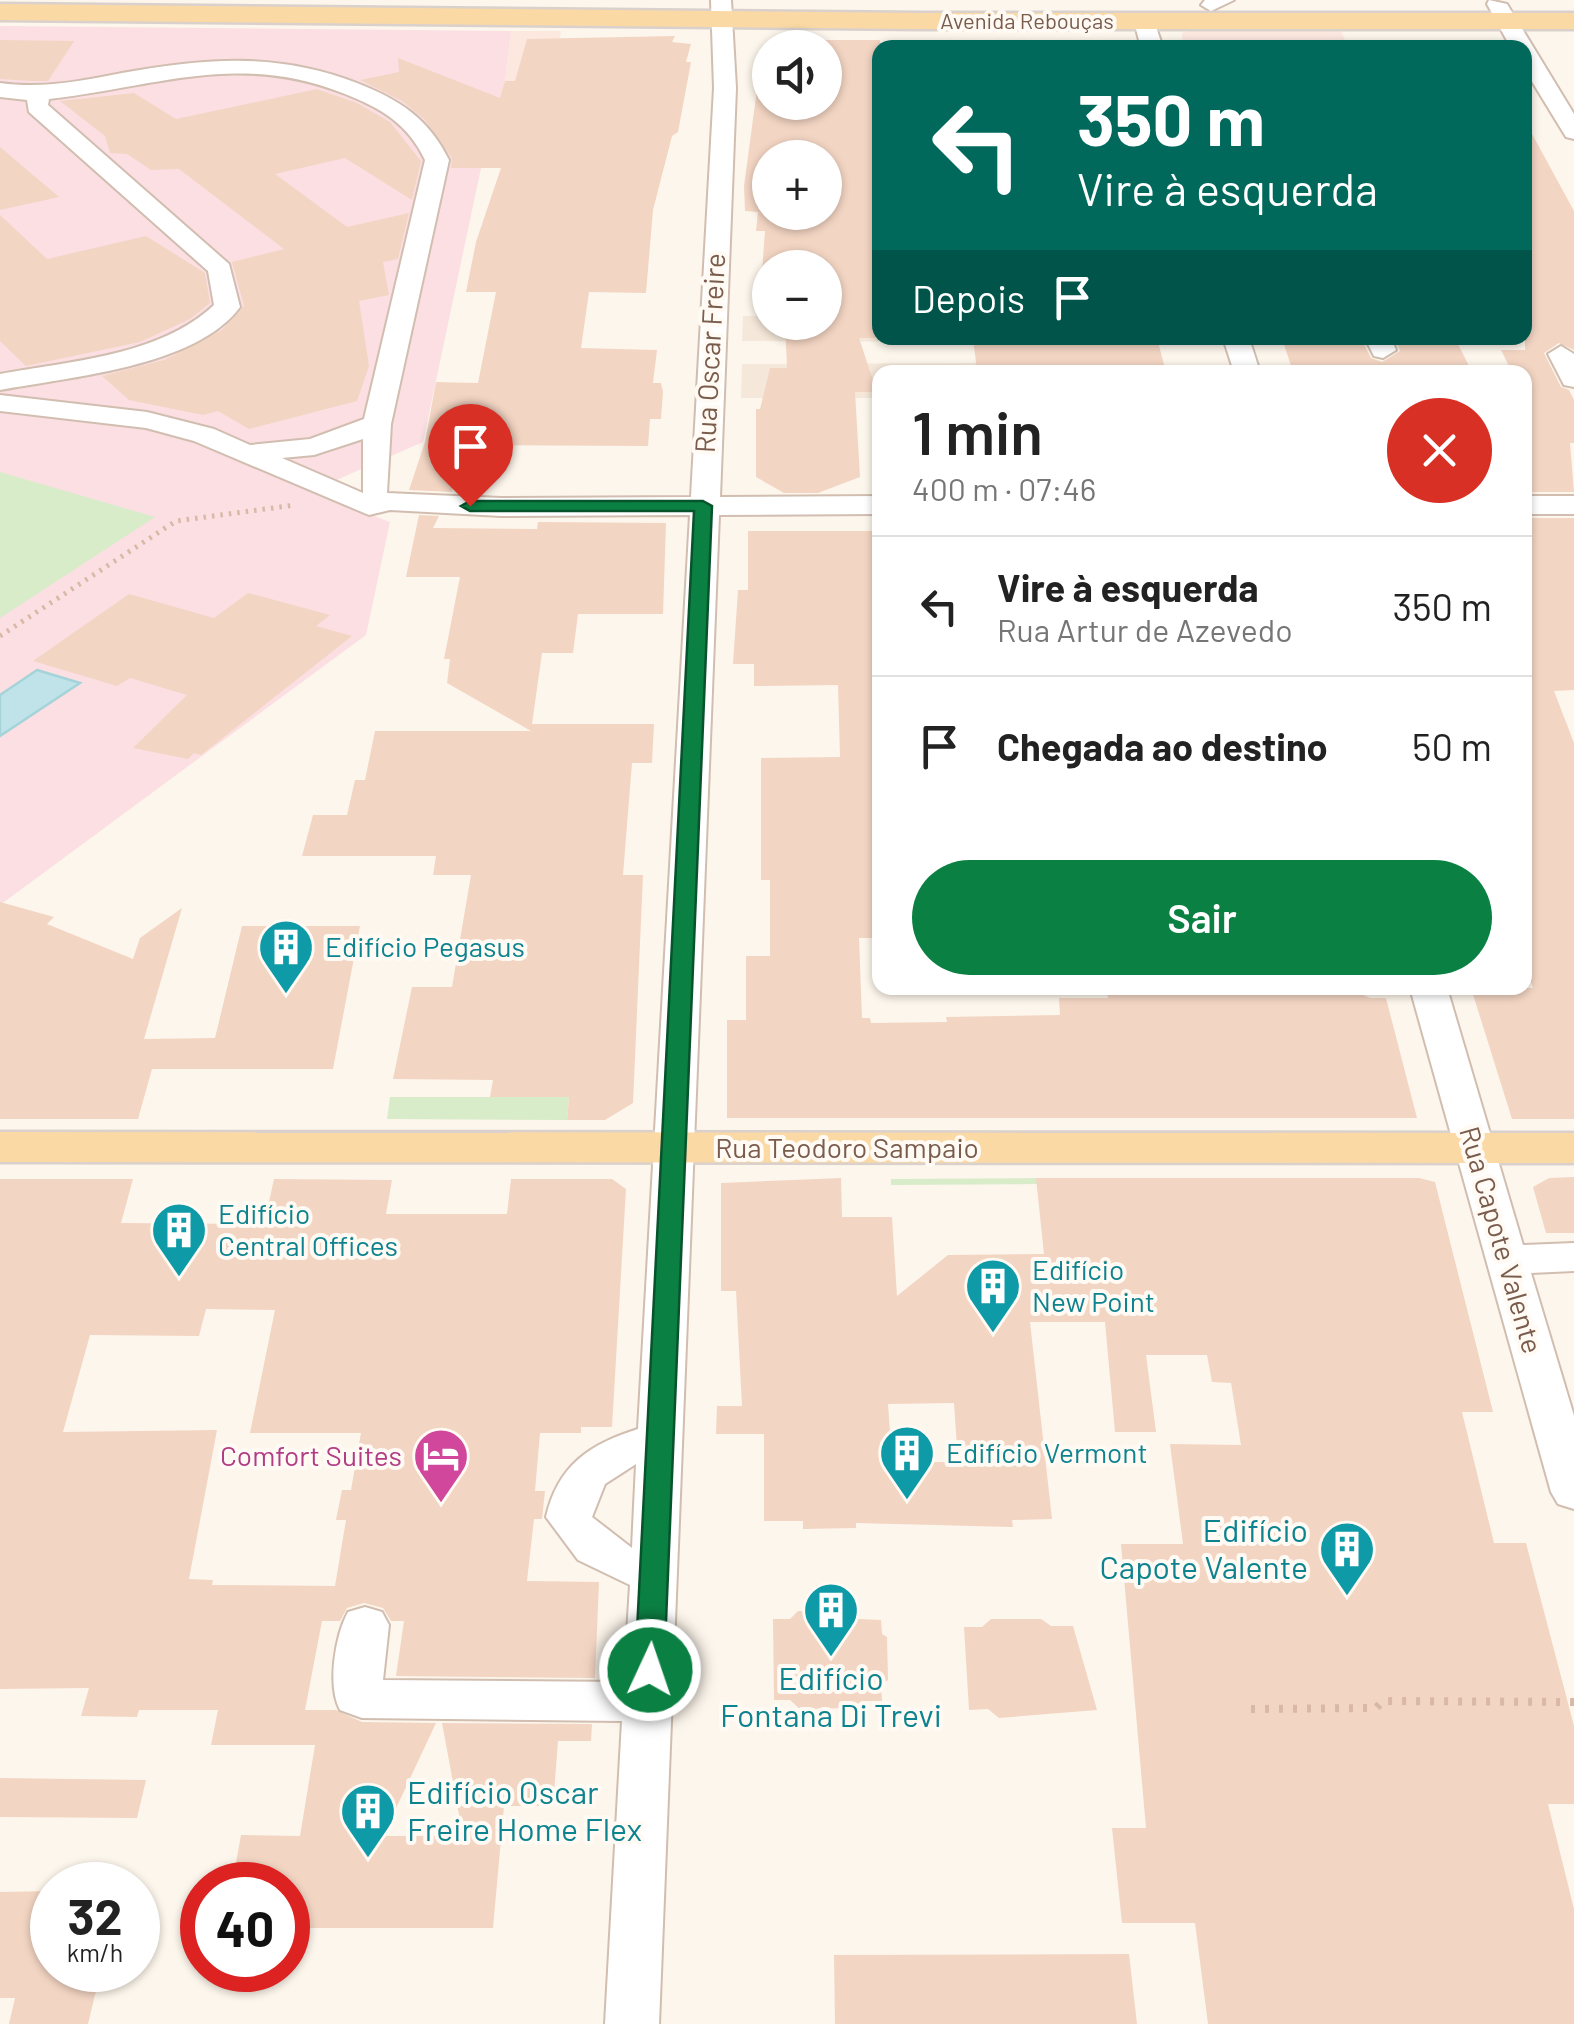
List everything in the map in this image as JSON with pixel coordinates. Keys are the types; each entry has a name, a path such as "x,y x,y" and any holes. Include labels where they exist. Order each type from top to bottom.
{"main road":[{"name":"Avenida Rebouças","path":"338,0 722,8"},
{"name":"Avenida Rebouças","path":"1135,9 1217,3 1502,13 1574,21"},
{"name":"Avenida Rebouças","path":"0,12 722,8 1502,13 1574,4"},
{"name":"Rua Teodoro Sampaio","path":"0,1147 1574,1148"}],"street":[{"name":"Rua Oscar Freire","path":"632,2024 725,88 722,8"},
{"path":"1135,9 1149,40"},
{"path":"1502,13 1518,40"},
{"path":"1532,63 1574,132"},
{"path":"0,90 38,96 227,64 289,66 376,99 420,125 438,160 377,424 369,497"},
{"path":"77,66 176,72"},
{"path":"0,382 99,362 193,334 217,321 227,307 220,269 74,144 37,107 38,96"},
{"path":"99,362 98,374 108,389 147,420"},
{"path":"0,403 147,420 254,452 369,497 501,507 872,506"},
{"path":"254,452 314,447 377,424"},
{"path":"1532,504 1574,504"},
{"name":"Rua Capote Valente","path":"1430,995 1475,1148 1542,1258 1574,1492"},
{"path":"654,1576 591,1547 577,1534 569,1517 580,1481 596,1462 661,1438"},
{"path":"366,1624 357,1696 362,1698 648,1702"}],"path":[{"path":"0,636 176,521 260,507 369,497"},
{"path":"1251,1709 1376,1708 1382,1702 1574,1702"}],"shaded area":[{"path":"0,26 511,31 505,81 481,168 423,442 316,489 321,496 390,522 366,635 0,905"},
{"path":"511,31 561,31 552,82 505,81"},
{"path":"1341,31 1345,40 1182,40 1182,33"},
{"path":"743,316 752,316 752,340 842,340 842,327 872,336 872,342 742,341"},
{"path":"742,364 976,365 872,365 872,398 741,398"}],"green space":[{"path":"0,472 155,517 0,618"},
{"path":"390,1097 569,1097 567,1120 387,1119"},
{"path":"1037,1178 1037,1184 891,1185 891,1179"}],"water":[{"path":"37,670 80,683 0,736 0,695"}],"building":[{"path":"675,36 672,42 691,44 686,62 691,62 678,132 672,136 653,210 646,293 589,292 581,348 657,350 653,383 661,383 663,392 661,419 650,419 648,446 462,445 452,492 409,490 425,442 436,382 478,383 496,292 466,292 476,242 501,168 451,168 452,158 424,119 402,101 360,80 399,72 398,58 500,98 505,81 515,81 527,39"},
{"path":"0,40 74,41 48,81 31,81 0,79"},
{"path":"842,40 872,40 872,338 859,338 872,377 872,392 855,392 860,477 818,493 784,493 756,477 756,409 760,409 770,368 787,368 786,340 842,340 842,250 764,250 765,231 756,231 842,230 842,140 752,140 752,212 745,211 744,186 753,120 842,120"},
{"path":"317,89 357,103 390,122 421,161 412,200 345,158 275,174 347,227 409,213 398,259 383,262 389,295 359,301 369,366 357,401 249,429 218,411 203,415 129,400 102,376 164,360 222,330 244,306 232,262 284,249 179,169 151,170 127,154 110,153 105,136 60,101 134,93 176,119"},
{"path":"1532,134 1574,211 1574,350 1559,343 1544,353 1561,387 1569,390 1574,400 1574,443 1570,443 1574,492 1532,492 1532,365 1508,365 1501,350 1525,350 1525,345 1532,345"},
{"path":"0,147 59,197 0,210"},
{"path":"0,215 47,259 146,236 205,273 210,303 190,319 140,342 26,366 0,341"},
{"path":"974,345 1159,345 1164,365 976,365"},
{"path":"1284,345 1364,345 1371,358 1382,362 1400,351 1398,345 1458,345 1468,365 1291,365"},
{"path":"419,515 439,516 433,528 537,529 538,522 666,523 663,614 578,614 573,653 542,653 532,724 654,724 652,763 632,763 623,875 643,875 633,1103 605,1120 567,1120 569,1097 490,1097 493,1080 393,1079 412,987 452,987 471,875 433,875 436,856 302,856 313,815 347,815 355,780 365,780 375,731 531,731 447,683 450,659 444,659 460,577 406,577"},
{"path":"1532,518 1574,518 1574,690 1554,691 1574,743 1574,1119 1512,1119 1473,995 1532,995"},
{"path":"748,531 872,531 872,938 859,938 862,1018 870,1018 871,1023 947,1022 946,1017 1060,1015 1059,998 1108,998 1107,995 1386,998 1417,1118 727,1118 727,1020 746,1020 746,956 770,956 770,880 761,880 761,758 840,757 838,685 754,686 754,664 733,664 738,590 748,590"},
{"path":"248,593 330,615 316,626 352,636 201,755 194,753 188,759 133,748 187,695 130,678 117,686 33,661 129,594 214,618"},
{"path":"0,902 54,917 47,924 133,959 140,938 182,908 144,1039 215,1038 242,926 360,926 333,1069 152,1069 138,1119 0,1119"},
{"path":"1574,1177 1574,1233 1546,1233 1533,1187 1549,1178"},
{"path":"841,1178 842,1217 892,1217 897,1296 948,1255 1044,1254 1036,1178 1419,1178 1435,1182 1493,1412 1462,1412 1494,1543 1526,1543 1574,1726 1574,1804 1548,1804 1574,1909 1574,2024 1208,2024 1195,1923 1122,1923 1112,1828 1146,1828 1121,1544 1183,1544 1170,1444 1241,1445 1231,1383 1212,1382 1207,1355 1146,1355 1156,1432 1115,1432 1105,1322 1030,1322 1052,1519 1012,1520 1013,1527 856,1523 856,1528 803,1529 803,1521 764,1521 764,1434 716,1434 717,1406 742,1406 736,1291 721,1291 721,1183","holes":["954,1403 958,1462 892,1462 888,1404"]},
{"path":"0,1179 133,1179 121,1223 264,1224 274,1179 392,1180 386,1214 507,1214 511,1179 612,1179 626,1189 612,1427 581,1427 581,1433 540,1433 535,1491 545,1491 542,1519 534,1519 527,1581 599,1582 595,1678 396,1676 404,1621 391,1621 383,1608 364,1603 347,1608 340,1621 322,1621 305,1710 336,1710 362,1722 436,1723 383,1836 463,1836 442,1723 592,1724 591,1741 558,1741 553,1806 504,1806 493,1928 310,1928 310,1862 236,1862 241,1835 300,1836 315,1745 211,1745 218,1710 139,1710 137,1717 81,1716 89,1688 0,1689","holes":["206,1309 275,1310 250,1433 361,1433 351,1490 342,1490 336,1520 346,1520 335,1586 212,1585 213,1580 189,1579 217,1430 63,1432 90,1335 199,1336"]},
{"name":"Edifício Fontana Di Trevi","path":"798,1611 849,1611 859,1619 881,1620 882,1634 887,1637 888,1680 881,1685 882,1701 862,1701 852,1708 800,1709 790,1700 774,1700 773,1619 790,1619"},
{"path":"991,1619 1041,1619 1051,1626 1073,1626 1097,1710 999,1718 988,1709 969,1710 964,1627 982,1627"},
{"path":"0,1778 146,1780 137,1818 0,1817"},
{"path":"30,1891 30,1992 96,1992 88,2024 9,2024 15,1998 0,1998 0,1892"},
{"path":"1129,1954 1137,2024 835,2024 834,1955"}],"place":[{"name":"Edifício Pegasus","path":"286,996"},
{"name":"Edifício Central Offices","path":"179,1279"},
{"name":"Edifício New Point","path":"993,1335"},
{"name":"Edifício Vermont","path":"907,1502"},
{"name":"Comfort Suites","path":"441,1505"},
{"name":"Edifício Capote Valente","path":"1347,1598"},
{"name":"Edifício Fontana Di Trevi","path":"831,1659"},
{"name":"Edifício Oscar Freire Home Flex","path":"368,1860"}],"route":[{"path":"470,506 703,506 650,1670"}]}
